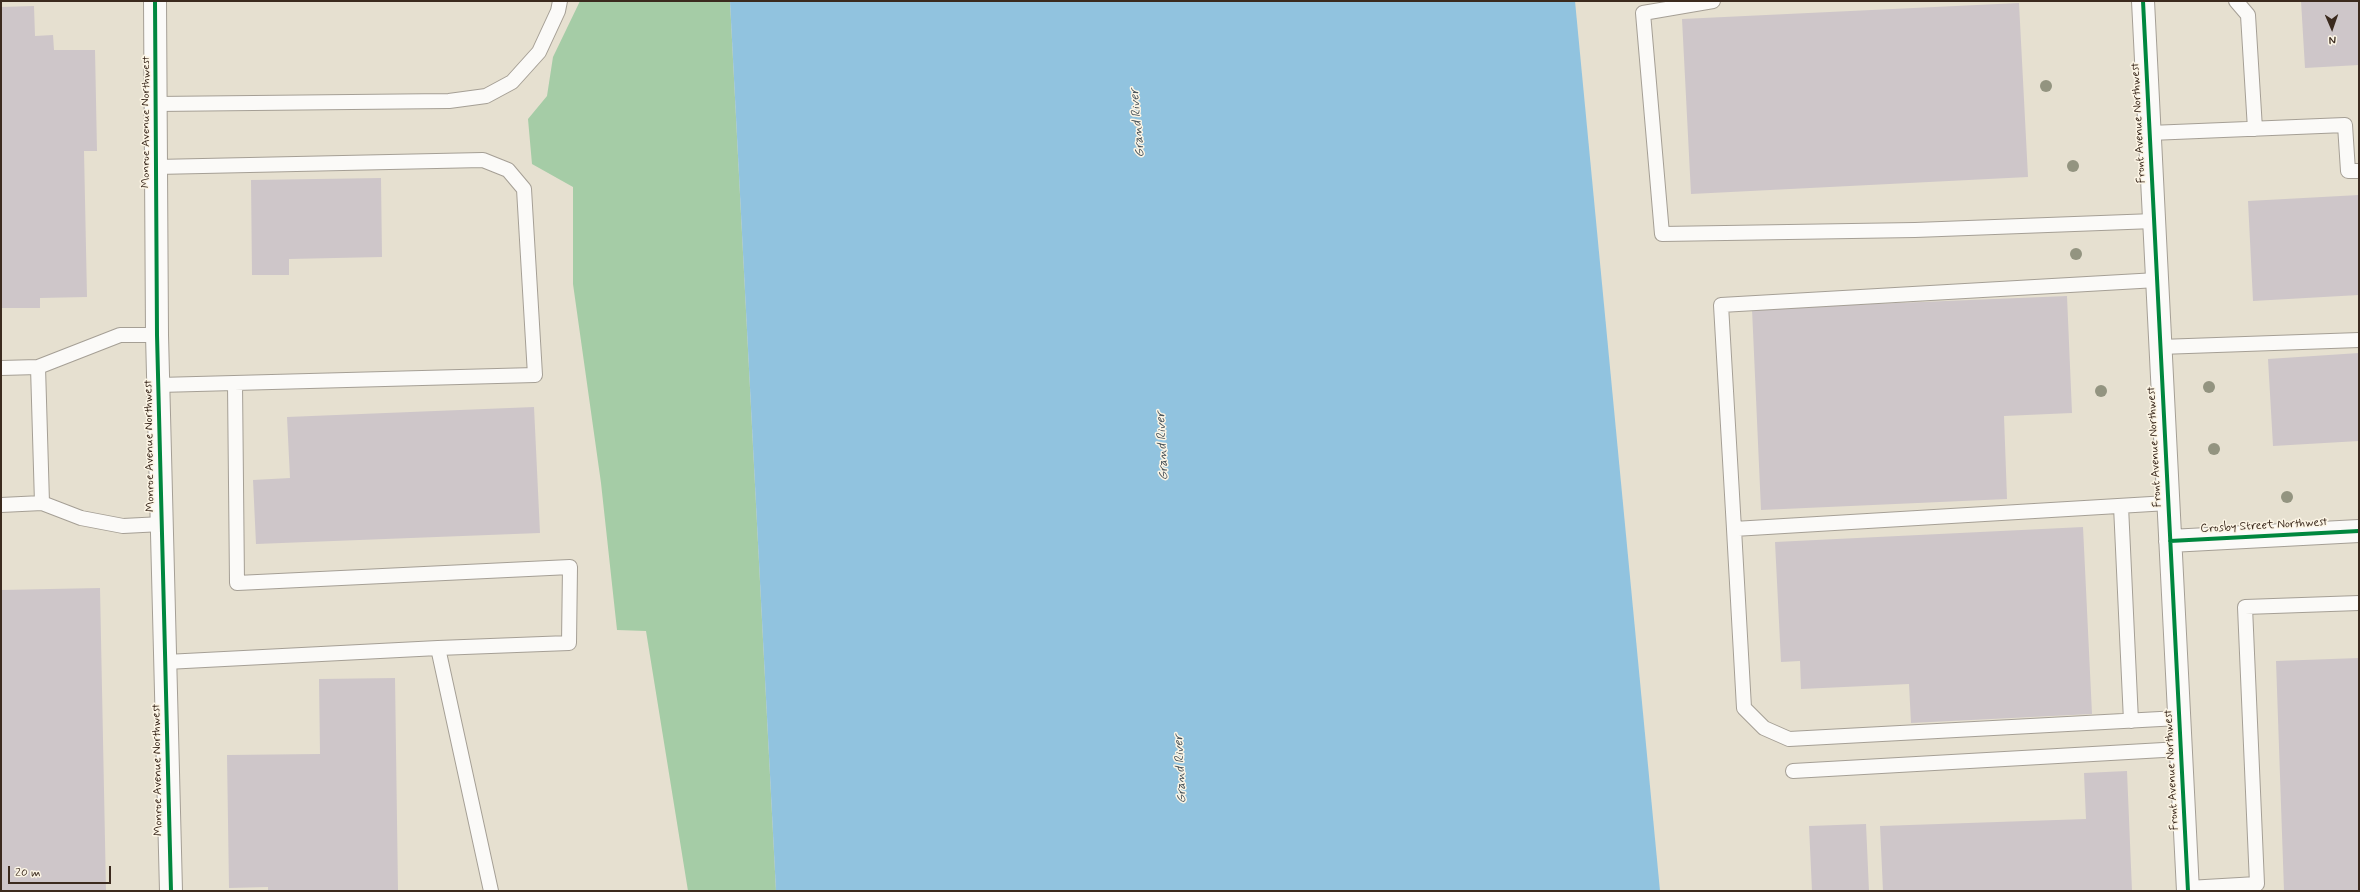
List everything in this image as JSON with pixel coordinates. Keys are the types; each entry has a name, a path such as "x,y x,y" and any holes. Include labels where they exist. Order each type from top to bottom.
{"street":[{"name":"Monroe Avenue Northwest","path":"155,1 158,335 171,891"},
{"name":"Front Avenue Northwest","path":"2143,1 2188,890"},
{"name":"Crosby Street Northwest","path":"2170,541 2359,531"}],"lane":[{"path":"156,104 449,102 486,96 512,82 539,52 558,11 560,1"},
{"path":"1713,1 1643,13 1662,234 1915,230 2154,220"},
{"path":"2236,1 2248,15 2255,129"},
{"path":"2150,133 2345,125 2348,171 2359,171"},
{"path":"156,167 483,160 508,170 524,189 534,375 159,385"},
{"path":"2157,280 1721,306 1744,708 1764,728 1789,739 2179,718"},
{"path":"1,368 38,366 120,335 158,335"},
{"path":"2160,347 2359,340"},
{"path":"38,366 42,503"},
{"path":"166,662 569,643 570,567 237,583 235,384"},
{"path":"1,505 42,503 81,518 123,526 162,524"},
{"path":"1734,529 2168,503"},
{"path":"2121,506 2131,721"},
{"path":"2188,890 2257,884 2245,607 2359,603"},
{"path":"438,648 491,891"},
{"path":"1793,771 2181,749"}],"green space":[{"path":"580,1 730,1 776,891 688,891 646,631 617,630 601,483 573,284 573,187 532,164 528,119 547,96 553,57"}],"water":[{"name":"Grand River","path":"730,1 1575,1 1660,891 776,891"}],"building":[{"path":"2301,1 2359,1 2359,65 2305,68"},
{"path":"2019,3 2028,177 1691,194 1682,19"},
{"path":"34,6 35,36 53,35 54,50 95,50 97,151 84,151 87,297 40,298 40,308 1,308 1,7"},
{"path":"381,178 382,257 289,259 289,275 252,275 251,180"},
{"path":"2359,195 2359,295 2253,301 2248,201"},
{"path":"2067,296 2072,413 2004,416 2007,499 1761,510 1752,309"},
{"path":"2359,353 2359,441 2273,446 2268,359"},
{"path":"534,407 540,533 256,544 253,480 290,478 287,417"},
{"path":"2083,527 2092,714 1911,723 1909,684 1801,689 1800,661 1781,662 1775,542"},
{"path":"100,588 106,891 1,891 1,590"},
{"path":"2359,658 2359,891 2284,891 2276,661"},
{"path":"395,678 398,891 268,891 268,887 229,888 227,755 320,754 319,679"},
{"path":"2127,771 2132,891 1883,891 1880,826 2086,819 2084,773"},
{"path":"1866,824 1869,891 1812,891 1809,826"}],"cycle path":[{"path":"155,1 157,335 171,891"},
{"path":"2143,1 2188,891"},
{"path":"2170,541 2359,531"}]}
